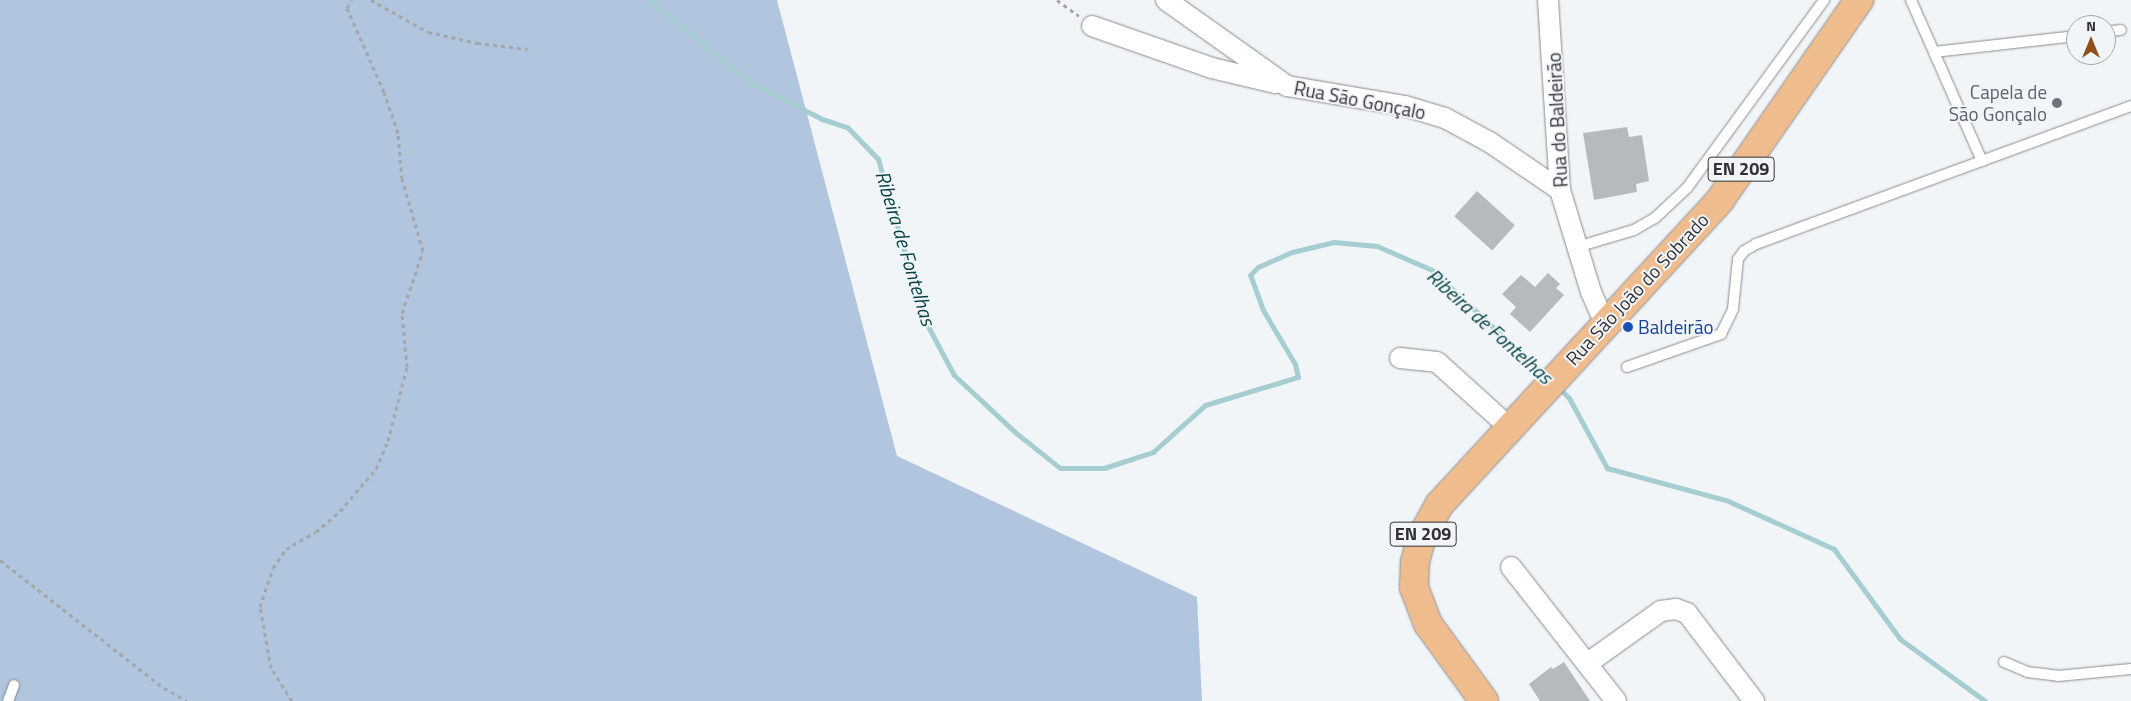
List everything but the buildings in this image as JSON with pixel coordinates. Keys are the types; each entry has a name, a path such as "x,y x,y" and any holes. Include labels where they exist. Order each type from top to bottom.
{"main road":[{"name":"Rua São João do Sobrado","path":"1484,701 1428,624 1414,588 1415,562 1422,536 1439,505 1720,200 1859,0"}],"street":[{"name":"Rua São Gonçalo","path":"1166,0 1287,86 1405,106 1445,118 1490,143 1560,190"},
{"name":"Rua do Baldeirão","path":"1548,0 1560,190 1577,247 1605,323"},
{"path":"1092,26 1212,68 1287,86"},
{"path":"1400,358 1437,362 1510,428"},
{"path":"1511,567 1616,701"},
{"path":"1588,663 1661,610 1676,608 1687,613 1754,701"}],"lane":[{"path":"1577,247 1634,230 1656,218 1687,188 1824,0"},
{"path":"1911,0 1982,161"},
{"path":"2116,31 2122,30"},
{"path":"1934,52 2066,37"},
{"path":"1627,367 1721,334 1729,322 1735,270 1744,251 2131,106"},
{"path":"2004,662 2027,672 2058,676 2131,668"},
{"path":"8,701 14,685"}],"path":[{"path":"292,701 271,668 260,607 273,568 286,549 316,532 340,511 376,469 388,441 407,367 402,313 422,251 402,179 398,133 384,92 347,8 352,0"},
{"path":"371,0 428,32 478,43 528,49"},
{"path":"1058,0 1092,26"},
{"path":"0,560 164,688 187,701"}],"shaded area":[{"path":"0,0 777,0 897,456 1197,597 1202,701 0,701"}],"waterway":[{"name":"Ribeira de Fontelhas","path":"649,0 749,82 822,119 847,127 878,159 923,317 954,375 1016,433 1060,468 1104,468 1153,452 1205,405 1298,377 1295,364 1263,310 1250,275 1258,267 1292,252 1334,242 1377,246 1432,270 1546,377"},
{"name":"Ribeira de Fontelhas","path":"1558,387 1569,398 1607,468 1726,500 1834,549 1900,639 1985,701"}],"place":[{"name":"Capela de São Gonçalo","path":"2057,103"},
{"name":"Baldeirão","path":"1628,327"}]}
